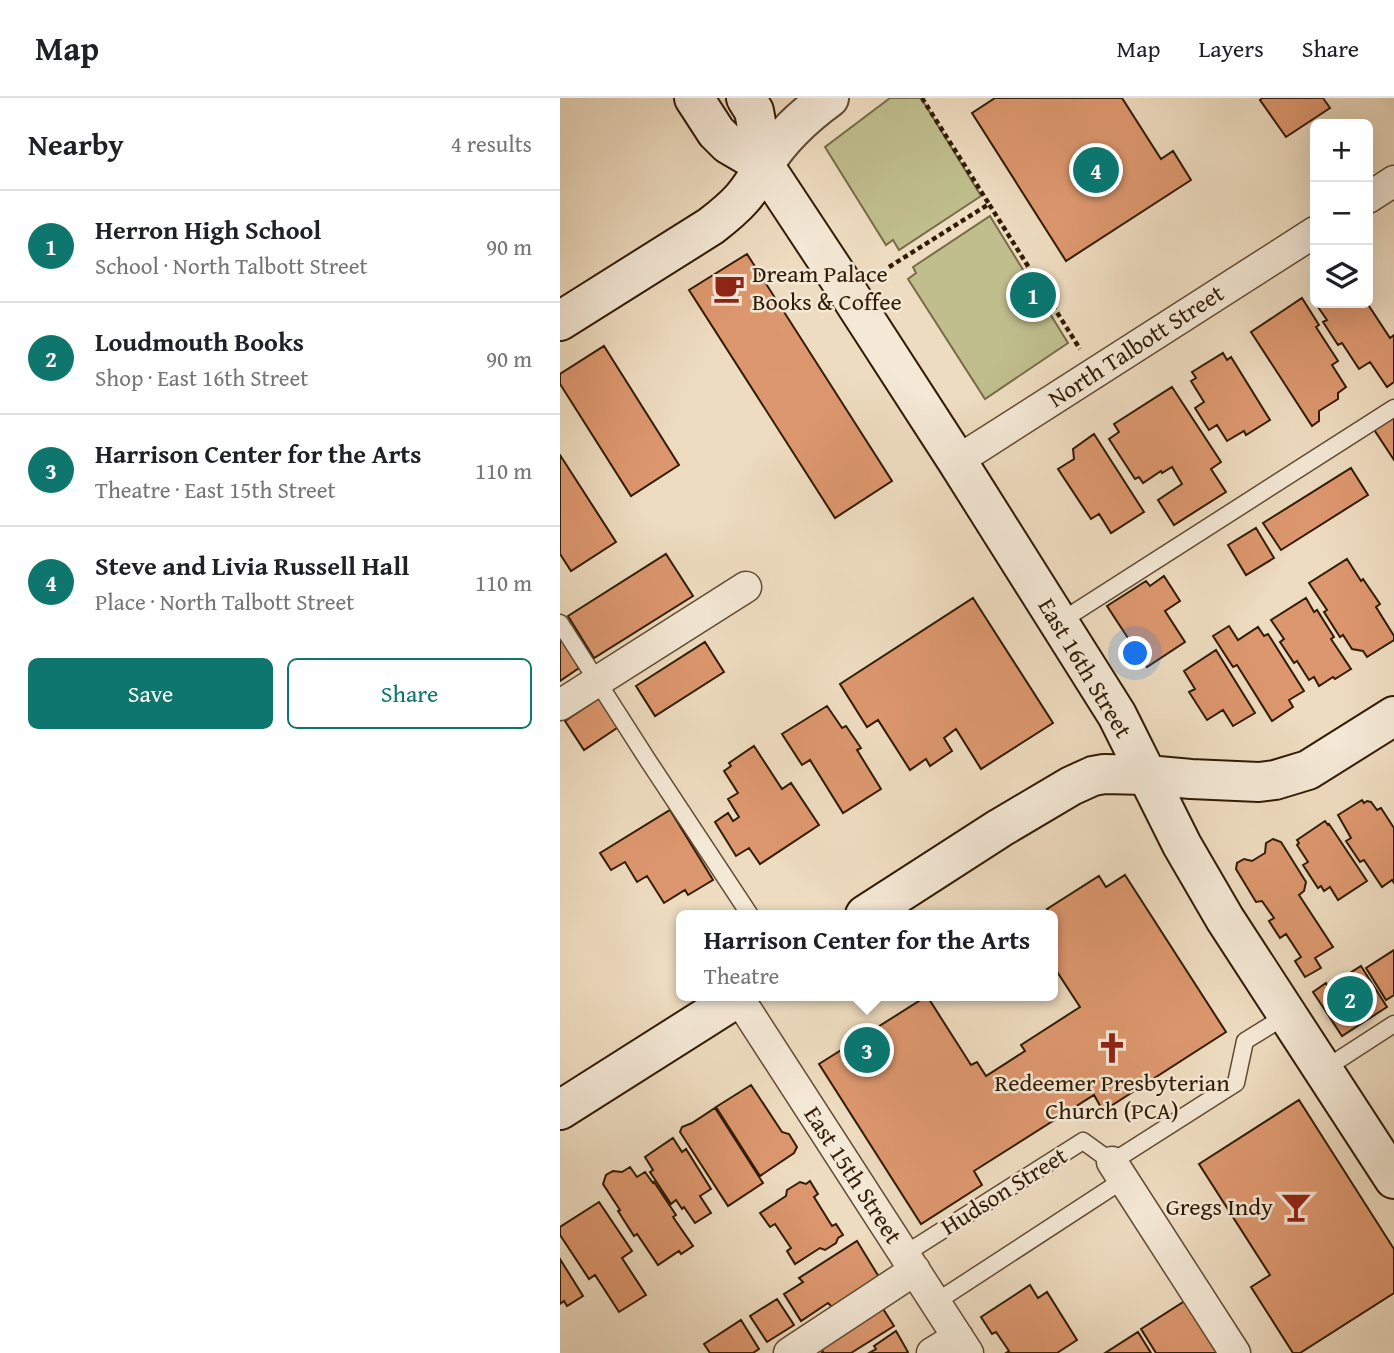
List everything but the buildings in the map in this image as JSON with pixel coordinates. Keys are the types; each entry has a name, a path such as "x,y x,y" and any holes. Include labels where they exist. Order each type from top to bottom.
{"main road":[{"name":"East 16th Street","path":"694,98 716,132 728,144 764,164"},
{"name":"East 16th Street","path":"746,98 754,111 764,164 957,461 1117,715 1191,861 1225,919 1394,1179"},
{"path":"560,321 730,212 751,189 775,148 807,114 829,98"},
{"path":"873,910 1000,828 1093,776 1147,775 1259,782 1275,780 1308,770 1394,716"},
{"path":"560,1110 731,1001"}],"street":[{"path":"1373,195 1394,181"},
{"name":"North Talbott Street","path":"957,461 1310,235"},
{"path":"560,705 746,587"},
{"name":"East 15th Street","path":"742,1001 963,1345"},
{"path":"1118,1171 1235,1353"},
{"name":"Hudson Street","path":"789,1353 910,1261"},
{"path":"932,1353 963,1345"}],"lane":[{"path":"1058,623 1394,408"},
{"path":"560,623 747,910"},
{"path":"936,1302 1236,1083 1245,1041 1287,1015"},
{"path":"1323,1069 1394,1024"},
{"name":"Hudson Street","path":"910,1261 1083,1141 1118,1171"}],"path":[{"path":"922,98 1080,349"},
{"path":"889,267 989,204"}],"shaded area":[{"path":"890,98 921,98 981,196 899,250 893,240 886,245 825,147"},
{"path":"990,216 1068,343 985,399 908,279 916,273 913,267"}],"place":[{"name":"Steve and Livia Russell Hall","path":"1096,170"},
{"name":"Dream Palace Books & Coffee","path":"729,288"},
{"name":"Herron High School","path":"1033,295"},
{"name":"Loudmouth Books","path":"1350,999"},
{"name":"Redeemer Presbyterian Church (PCA)","path":"1112,1048"},
{"name":"Harrison Center for the Arts","path":"867,1050"},
{"name":"Gregs Indy","path":"1296,1207"}]}
